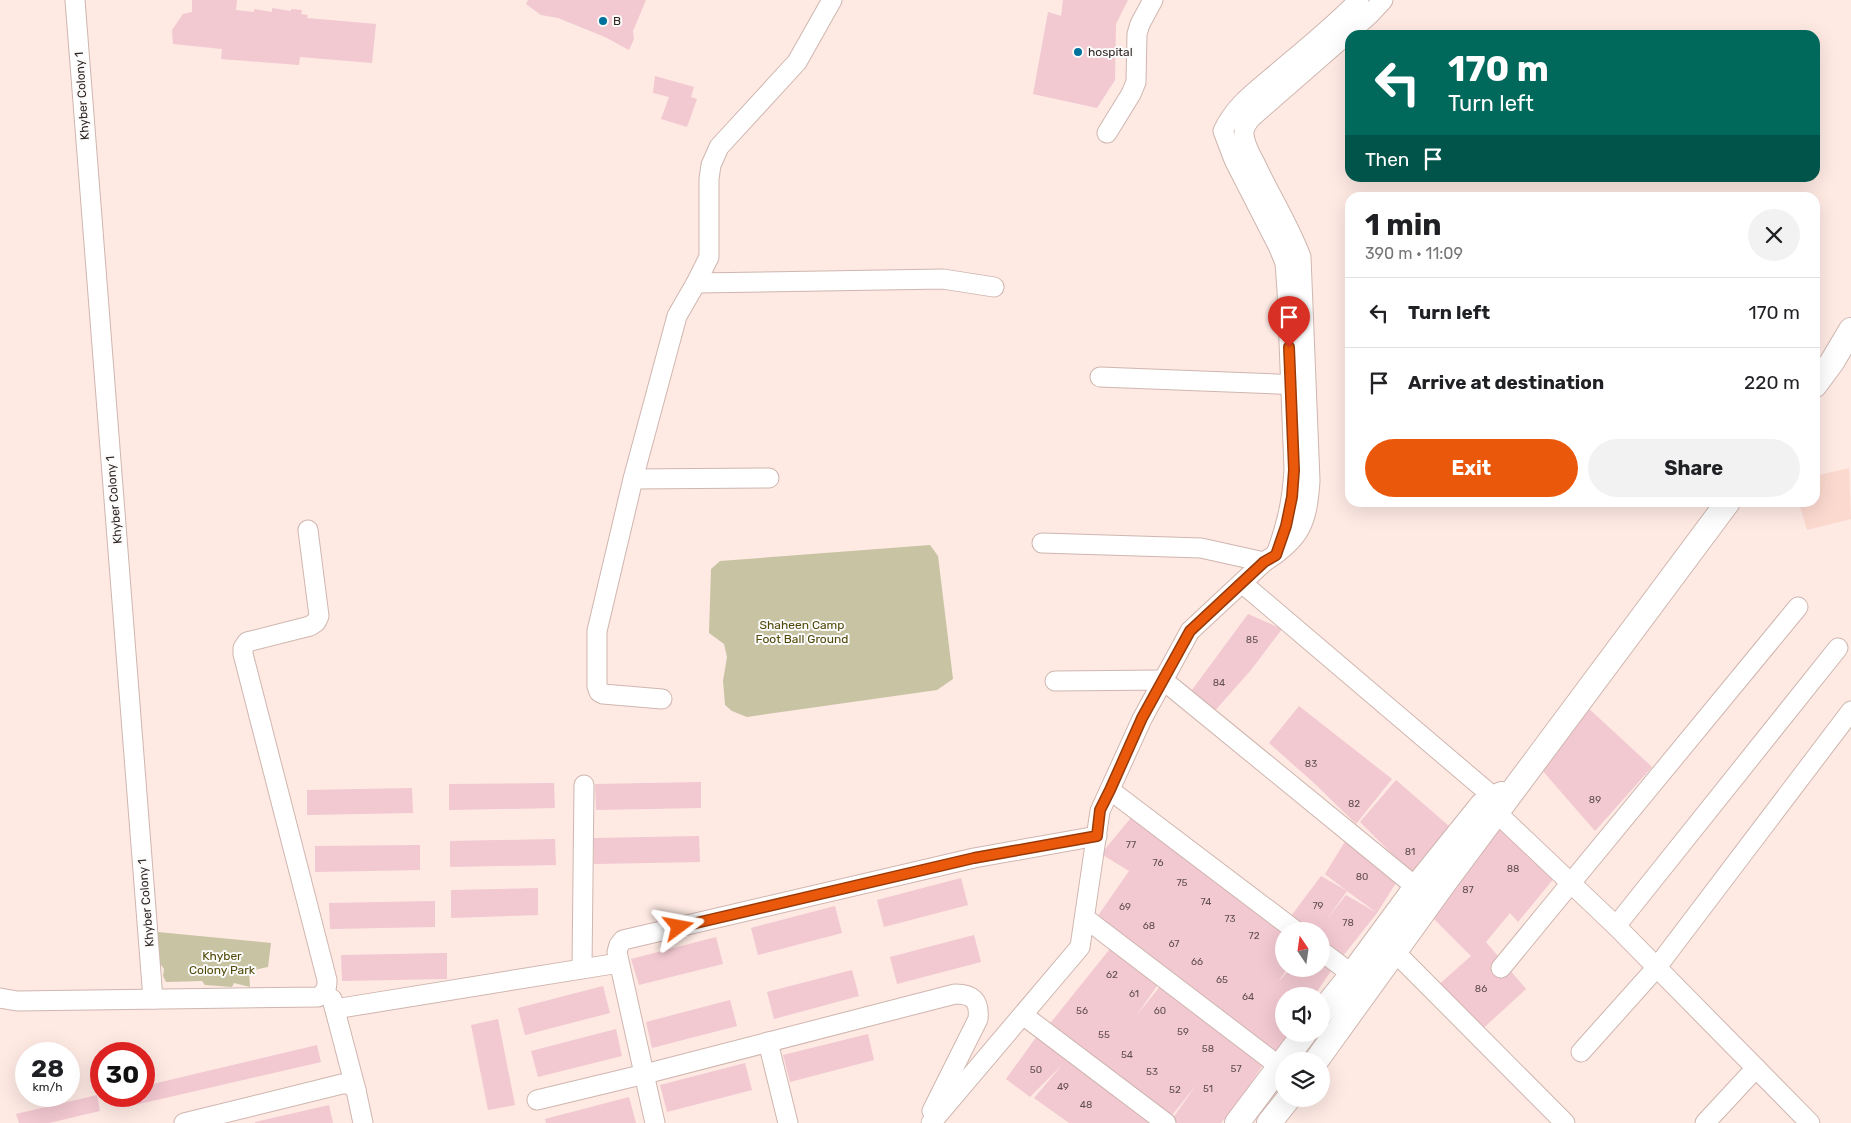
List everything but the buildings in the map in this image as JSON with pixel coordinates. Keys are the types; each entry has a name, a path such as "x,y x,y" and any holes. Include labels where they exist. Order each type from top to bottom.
{"street":[{"name":"Khyber Colony 1","path":"75,0 153,999"},
{"path":"662,699 603,694 599,692 597,686 597,631 633,479 677,316 709,257 709,179 711,165 719,148 797,62 832,0"},
{"path":"1107,133 1131,94 1136,82 1137,34 1140,24 1153,0"},
{"path":"931,1123 1080,947 1100,810 1142,718 1190,631 1297,536 1305,518 1310,481 1297,385 1285,263 1234,160 1223,131 1230,117 1241,104 1313,43 1359,0"},
{"path":"1352,30 1384,0"},
{"path":"1297,385 1301,257 1293,234 1271,196 1247,146 1244,128 1251,118 1345,36"},
{"path":"696,284 943,279 994,287"},
{"path":"1820,378 1832,362 1851,330"},
{"path":"1100,377 1297,385"},
{"path":"633,479 769,478"},
{"path":"1323,1052 1502,801 1724,507"},
{"path":"308,530 319,616 316,622 310,626 247,642 243,648 243,654 363,1123"},
{"path":"1042,543 1201,548 1270,559"},
{"path":"1242,583 1502,801 1571,882 1808,1122"},
{"path":"1501,968 1798,607"},
{"path":"1616,926 1838,648"},
{"path":"1056,681 1163,680 1416,887"},
{"path":"1581,1052 1657,967 1851,711"},
{"path":"582,968 584,785"},
{"path":"1110,790 1284,922"},
{"path":"1330,1002 1416,887 1482,805 1502,801"},
{"path":"655,1123 617,952 623,940 974,858 1097,836"},
{"path":"1085,918 1275,1064"},
{"path":"1395,952 1565,1123"},
{"path":"1330,958 1352,974"},
{"path":"335,1009 619,963"},
{"path":"0,998 17,1001 318,997 325,993 327,980"},
{"path":"536,1100 645,1074 955,994 966,994 974,999 979,1009 978,1019 926,1123"},
{"path":"1023,1015 1166,1123"},
{"path":"768,1042 788,1123"},
{"path":"1289,1052 1298,1042"},
{"path":"1705,1123 1756,1068"},
{"path":"1237,1123 1275,1070"},
{"path":"184,1123 342,1084 350,1084 356,1090"},
{"path":"1269,1123 1282,1107"}],"shaded area":[{"path":"1849,468 1851,519 1807,530 1800,507 1820,507 1820,475"}],"green space":[{"name":"Shaheen Camp Foot Ball Ground","path":"930,545 938,556 953,679 937,690 747,717 732,711 725,705 723,681 727,657 724,644 709,633 711,569 720,561"},
{"name":"Khyber Colony Park","path":"158,932 271,943 268,967 249,971 250,987 234,983 232,987 205,985 202,981 166,982 163,976 164,969 159,962"}],"place":[{"name":"B","path":"603,21"},
{"name":"hospital","path":"1078,52"}],"route":[{"path":"679,927 974,858 1097,836 1100,810 1142,718 1190,631 1264,562 1276,555 1289,514 1294,470 1289,347"}]}
